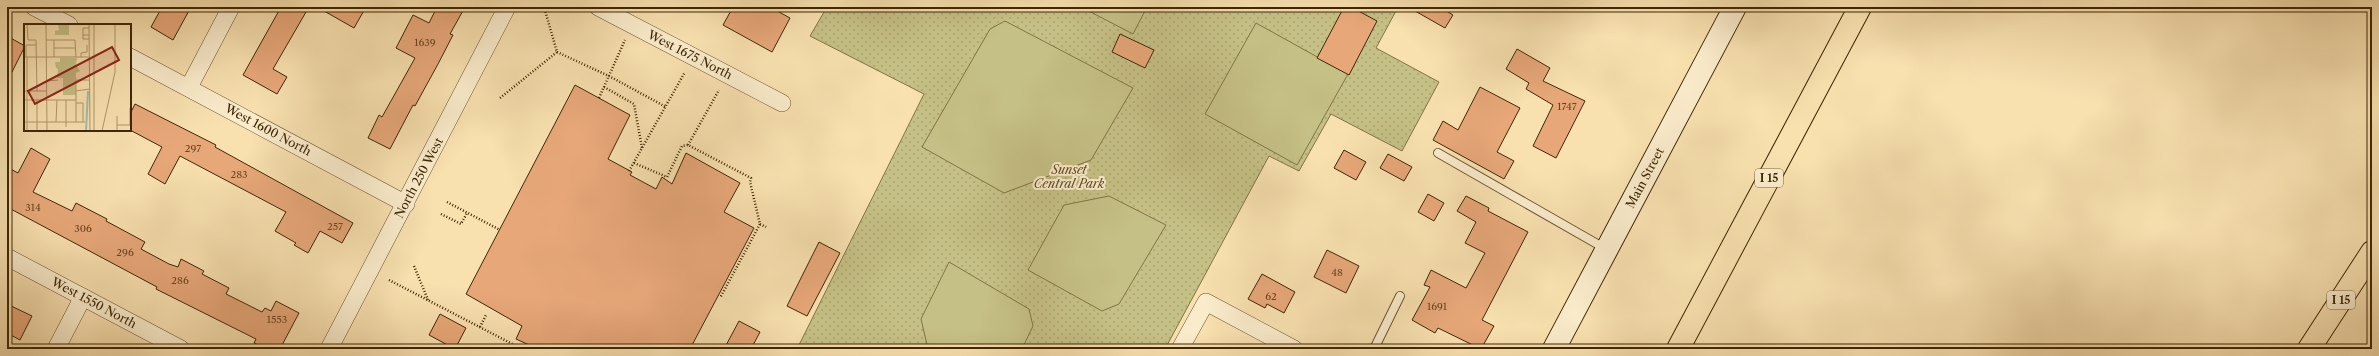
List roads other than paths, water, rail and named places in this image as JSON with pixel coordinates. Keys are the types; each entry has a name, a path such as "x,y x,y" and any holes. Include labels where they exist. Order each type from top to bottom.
{"highway":[{"name":"I 15","path":"1678,349 1860,7"},
{"name":"I 15","path":"2309,349 2372,252"}],"main road":[{"name":"Main Street","path":"1554,349 1735,7"}],"street":[{"path":"34,7 67,24"},
{"path":"189,87 231,7"},
{"name":"North 250 West","path":"329,349 406,204 507,7"},
{"name":"West 1675 North","path":"598,7 782,103"},
{"name":"West 1600 North","path":"131,58 189,87 406,204"},
{"name":"West 1550 North","path":"7,257 181,349"},
{"path":"56,349 83,297"},
{"path":"1180,349 1206,302 1294,349"}],"lane":[{"path":"1438,153 1607,250"},
{"path":"1374,349 1400,296"}],"park label":[{"name":"Sunset Central Park","path":"1069,177"}]}
